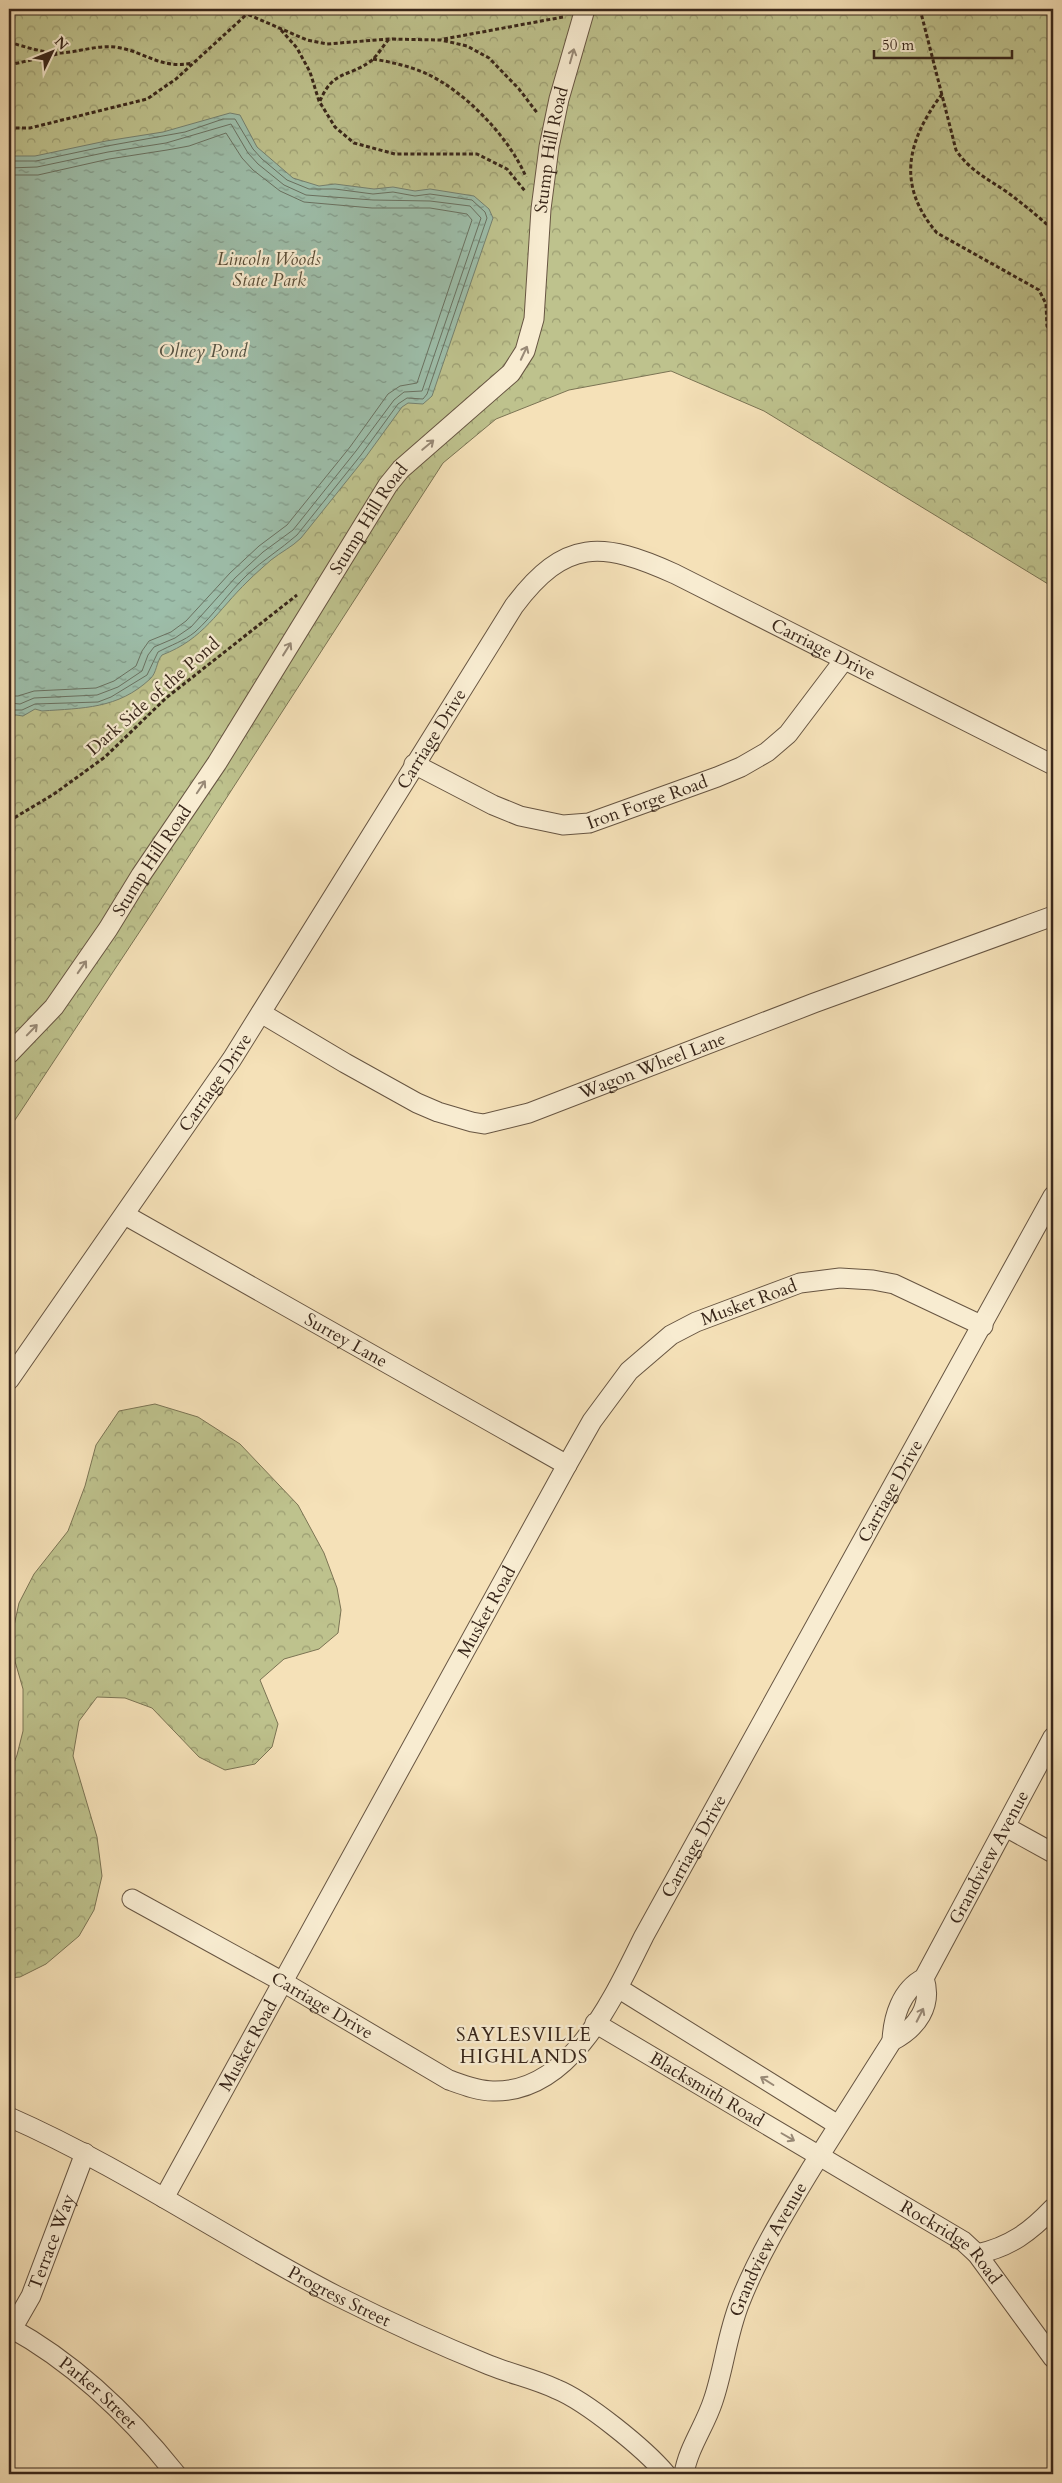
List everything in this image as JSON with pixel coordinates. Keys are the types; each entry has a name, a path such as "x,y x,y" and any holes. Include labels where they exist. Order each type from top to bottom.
{"street":[{"name":"Stump Hill Road","path":"9,1054 54,1007 217,763 388,485 401,469 477,403 518,364 530,337 534,319 540,210 552,132 584,11"},
{"name":"Carriage Drive","path":"9,1380 125,1215 261,1013 508,614 531,583 554,564 569,556 587,551 610,551 634,556 1053,765"},
{"name":"Iron Forge Road","path":"414,764 477,797 520,816 563,825 589,823 717,777 741,767 767,752 788,734 844,660"},
{"name":"Wagon Wheel Lane","path":"261,1013 417,1103 466,1121 484,1124 529,1113 814,1003 1053,916"},
{"name":"Carriage Drive","path":"132,1899 283,1982 449,2080 493,2092 515,2090 547,2076 576,2051 618,1988 644,1936 983,1326 1053,1196"},
{"name":"Surrey Lane","path":"125,1215 567,1464"},
{"name":"Musket Road","path":"164,2198 567,1464 592,1421 629,1371 671,1335 696,1322 800,1283 840,1278 872,1280 894,1284 983,1326"},
{"name":"Grandview Avenue","path":"684,2474 686,2460 714,2399 740,2302 772,2235 838,2125 892,2041 894,2021 901,2002 915,1983 924,1978 1053,1738"},
{"path":"1006,1827 1053,1854"},
{"path":"618,1988 838,2125"},
{"name":"Blacksmith Road","path":"595,2023 820,2156"},
{"name":"Progress Street","path":"9,2117 85,2152 268,2258 386,2320 490,2366 557,2389 580,2403 652,2457 666,2474"},
{"name":"Terrace Way","path":"11,2328 31,2296 85,2152"},
{"name":"Rockridge Road","path":"820,2156 963,2241 977,2254 1053,2358"},
{"path":"977,2254 1012,2243 1035,2227 1053,2208"},
{"name":"Parker Street","path":"11,2328 63,2361 93,2385 152,2444 176,2474"}],"path":[{"path":"223,9 247,14 280,30 307,40 327,44 389,39 442,40 584,11"},
{"path":"9,128 30,128 147,99 176,79 247,14 249,9"},
{"path":"920,9 956,150 964,162 975,172 1026,207 1053,230"},
{"path":"280,30 297,48 310,72 319,101 335,127 354,143 395,154 477,154 507,169 540,210"},
{"path":"319,101 325,88 334,78 358,69 373,59 389,39"},
{"path":"442,40 466,46 490,58 519,89 552,132"},
{"path":"9,42 32,49 61,53"},
{"path":"9,65 102,46 115,47 169,65 180,66 193,63 210,48"},
{"path":"373,59 399,64 426,73 470,104 492,125 521,164 529,182"},
{"path":"942,94 928,113 917,136 909,170 916,203 925,219 937,232 1039,290 1046,304 1048,326 1053,333"},
{"name":"Dark Side of the Pond","path":"9,821 54,794 105,757 166,698 298,594"}],"green space":[{"name":"Lincoln Woods State Park","path":"9,9 1053,9 1053,587 764,411 671,371 569,390 496,419 443,463 154,910 9,1129"},
{"path":"155,1404 198,1417 240,1444 298,1505 324,1553 337,1588 341,1610 338,1633 319,1649 284,1659 260,1680 278,1724 272,1747 255,1764 225,1770 199,1757 152,1708 125,1698 97,1697 79,1721 73,1756 97,1837 102,1876 94,1910 79,1936 46,1964 20,1977 9,1978 9,1775 17,1755 23,1731 23,1689 10,1644 19,1603 34,1574 68,1531 85,1486 96,1445 119,1411"}],"water":[{"name":"Olney Pond","path":"230,113 240,115 257,147 293,178 319,186 335,184 374,189 393,187 415,191 430,189 474,196 489,209 493,218 432,396 423,404 408,403 402,407 365,458 301,538 253,576 209,623 189,641 162,655 152,677 138,689 113,702 99,705 42,711 35,709 23,716 9,714 9,156 35,156 106,141 163,132"}],"district":[{"name":"SAYLESVILLE HIGHLANDS","path":"524,2045"}]}
